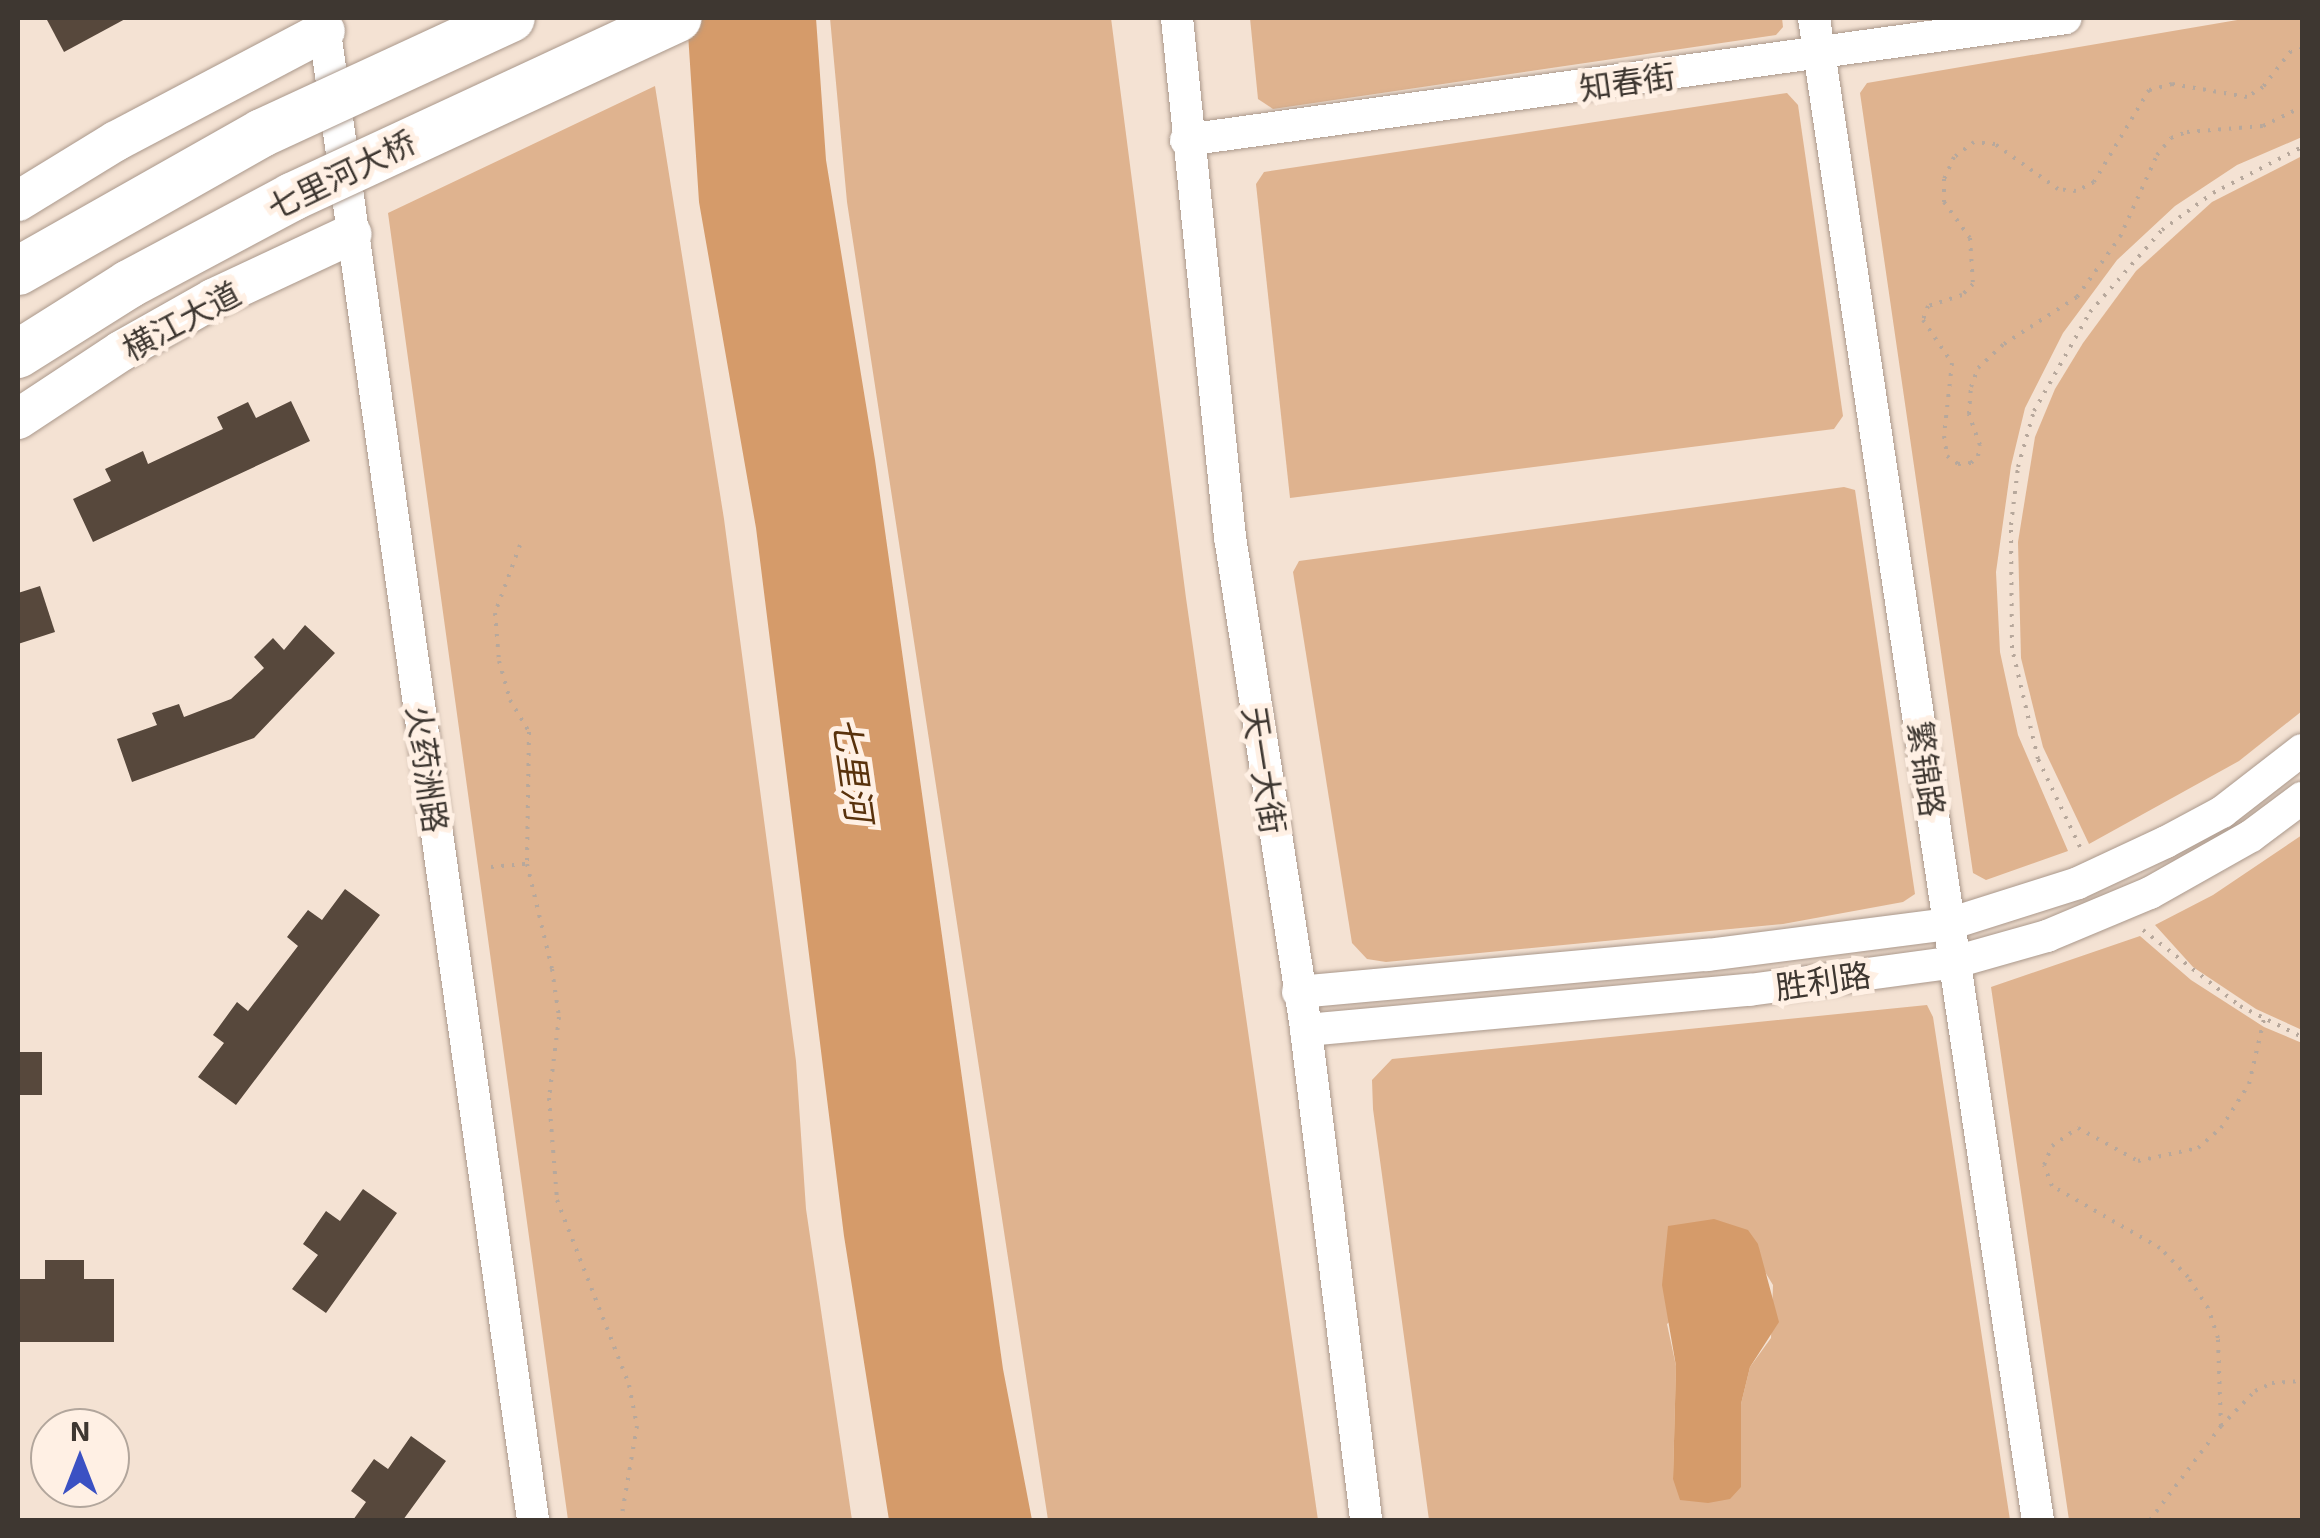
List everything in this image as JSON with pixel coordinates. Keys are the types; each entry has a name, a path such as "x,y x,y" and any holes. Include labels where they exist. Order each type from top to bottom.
{"highway":[{"path":"18,271 262,133 511,18"},
{"name":"七里河大桥","path":"18,354 129,284 292,197 678,18"}],"main road":[{"path":"18,201 324,24"},
{"name":"横江大道","path":"18,419 182,316 352,234"}],"street":[{"name":"天一大街","path":"1177,18 1186,140 1230,537 1306,1030 1366,1520"},
{"name":"繁锦路","path":"1814,18 2038,1520"},
{"name":"知春街","path":"1186,140 2066,18"},
{"name":"火药洲路","path":"324,24 532,1520"},
{"path":"1298,992 1726,953 1949,924 2078,883 2166,842 2222,812 2302,750"},
{"name":"胜利路","path":"1306,1030 1749,990 1955,962 2047,936 2150,893 2251,836 2302,798"}],"path":[{"path":"2302,49 2291,51 2263,87 2247,98 2172,84 2149,90 2094,182 2076,191 2058,188 1994,144 1974,142 1954,157 1944,179 1944,202 1970,238 1975,264 1973,284 1962,295 1928,306 1923,320 1952,364 1944,436 1947,456 1958,464 1970,463 1978,456 1980,445 1969,414 1970,387 1978,368 2004,344 2078,297 2120,237 2158,155 2171,138 2187,132 2263,126 2302,107"},
{"path":"2080,847 2038,759 2012,648 2011,525 2018,467 2034,411 2090,312 2162,230 2214,193 2302,147"},
{"path":"520,544 495,613 499,661 510,700 528,732 527,864 559,1017 550,1098 557,1200 629,1385 636,1426 621,1520"},
{"path":"491,867 527,864"},
{"path":"2143,930 2207,984 2264,1020 2302,1037"},
{"path":"2221,1426 2223,1367 2218,1338 2208,1308 2188,1278 2160,1248 2126,1224 2052,1186 2044,1166 2052,1146 2078,1128 2138,1162 2198,1148 2222,1128 2249,1084 2264,1020"},
{"path":"2150,1520 2221,1426 2255,1391 2272,1383 2302,1381"}],"shaded area":[{"path":"830,18 1111,18 1186,598 1318,1520 1048,1520 847,202"},
{"path":"1250,18 1782,18 1783,27 1776,35 1273,109 1258,99"},
{"path":"2249,18 2302,18 2302,137 2237,165 2175,206 2117,260 2063,333 2025,408 2011,466 1996,572 2000,652 2018,735 2068,851 1986,880 1973,873 1860,93 1867,83"},
{"path":"655,86 724,519 796,1061 806,1209 852,1520 568,1520 388,213"},
{"path":"1787,93 1798,105 1843,416 1834,429 1290,498 1256,184 1264,172"},
{"path":"2302,156 2302,711 2239,761 2089,844 2043,747 2021,658 2018,542 2035,437 2055,389 2136,271 2212,202"},
{"path":"1844,487 1855,490 1915,894 1903,902 1783,924 1386,962 1367,959 1352,943 1293,572 1299,561"},
{"path":"2302,835 2302,1030 2256,1009 2193,967 2155,925 2213,895"},
{"path":"2140,936 2191,980 2264,1027 2302,1043 2302,1520 2069,1520 1991,987"},
{"path":"1927,1005 1933,1017 2010,1520 1429,1520 1373,1109 1372,1080 1392,1059","holes":["1758,1244 1759,1262 1773,1285 1771,1338 1750,1367 1741,1404 1741,1487 1673,1479 1676,1366 1667,1324"]}],"water":[{"name":"七里河","path":"687,18 816,18 826,160 875,460 1003,1369 1032,1520 889,1520 844,1236 756,528 699,202"},
{"path":"1714,1219 1748,1230 1758,1244 1779,1322 1750,1367 1741,1404 1741,1487 1730,1499 1708,1503 1680,1500 1673,1479 1676,1366 1662,1285 1668,1226"}],"building":[{"path":"46,18 127,18 64,52"},
{"path":"291,401 310,441 93,542 73,499 111,481 105,469 143,451 148,464 223,429 217,417 248,402 256,418"},
{"path":"40,586 55,632 18,644 18,593"},
{"path":"305,625 335,653 254,738 132,782 117,739 157,725 152,713 179,704 184,717 231,699 264,668 254,657 273,638 284,650"},
{"path":"345,889 380,915 236,1105 198,1077 224,1043 213,1035 237,1002 248,1011 298,946 287,937 308,910 322,920"},
{"path":"18,1052 42,1052 42,1095 18,1095"},
{"path":"363,1189 397,1213 326,1313 292,1289 318,1255 303,1244 326,1211 340,1221"},
{"path":"45,1260 84,1260 84,1279 114,1279 114,1342 18,1342 18,1279 45,1279"},
{"path":"411,1436 446,1461 403,1520 353,1520 366,1502 351,1491 374,1459 388,1469"}]}
